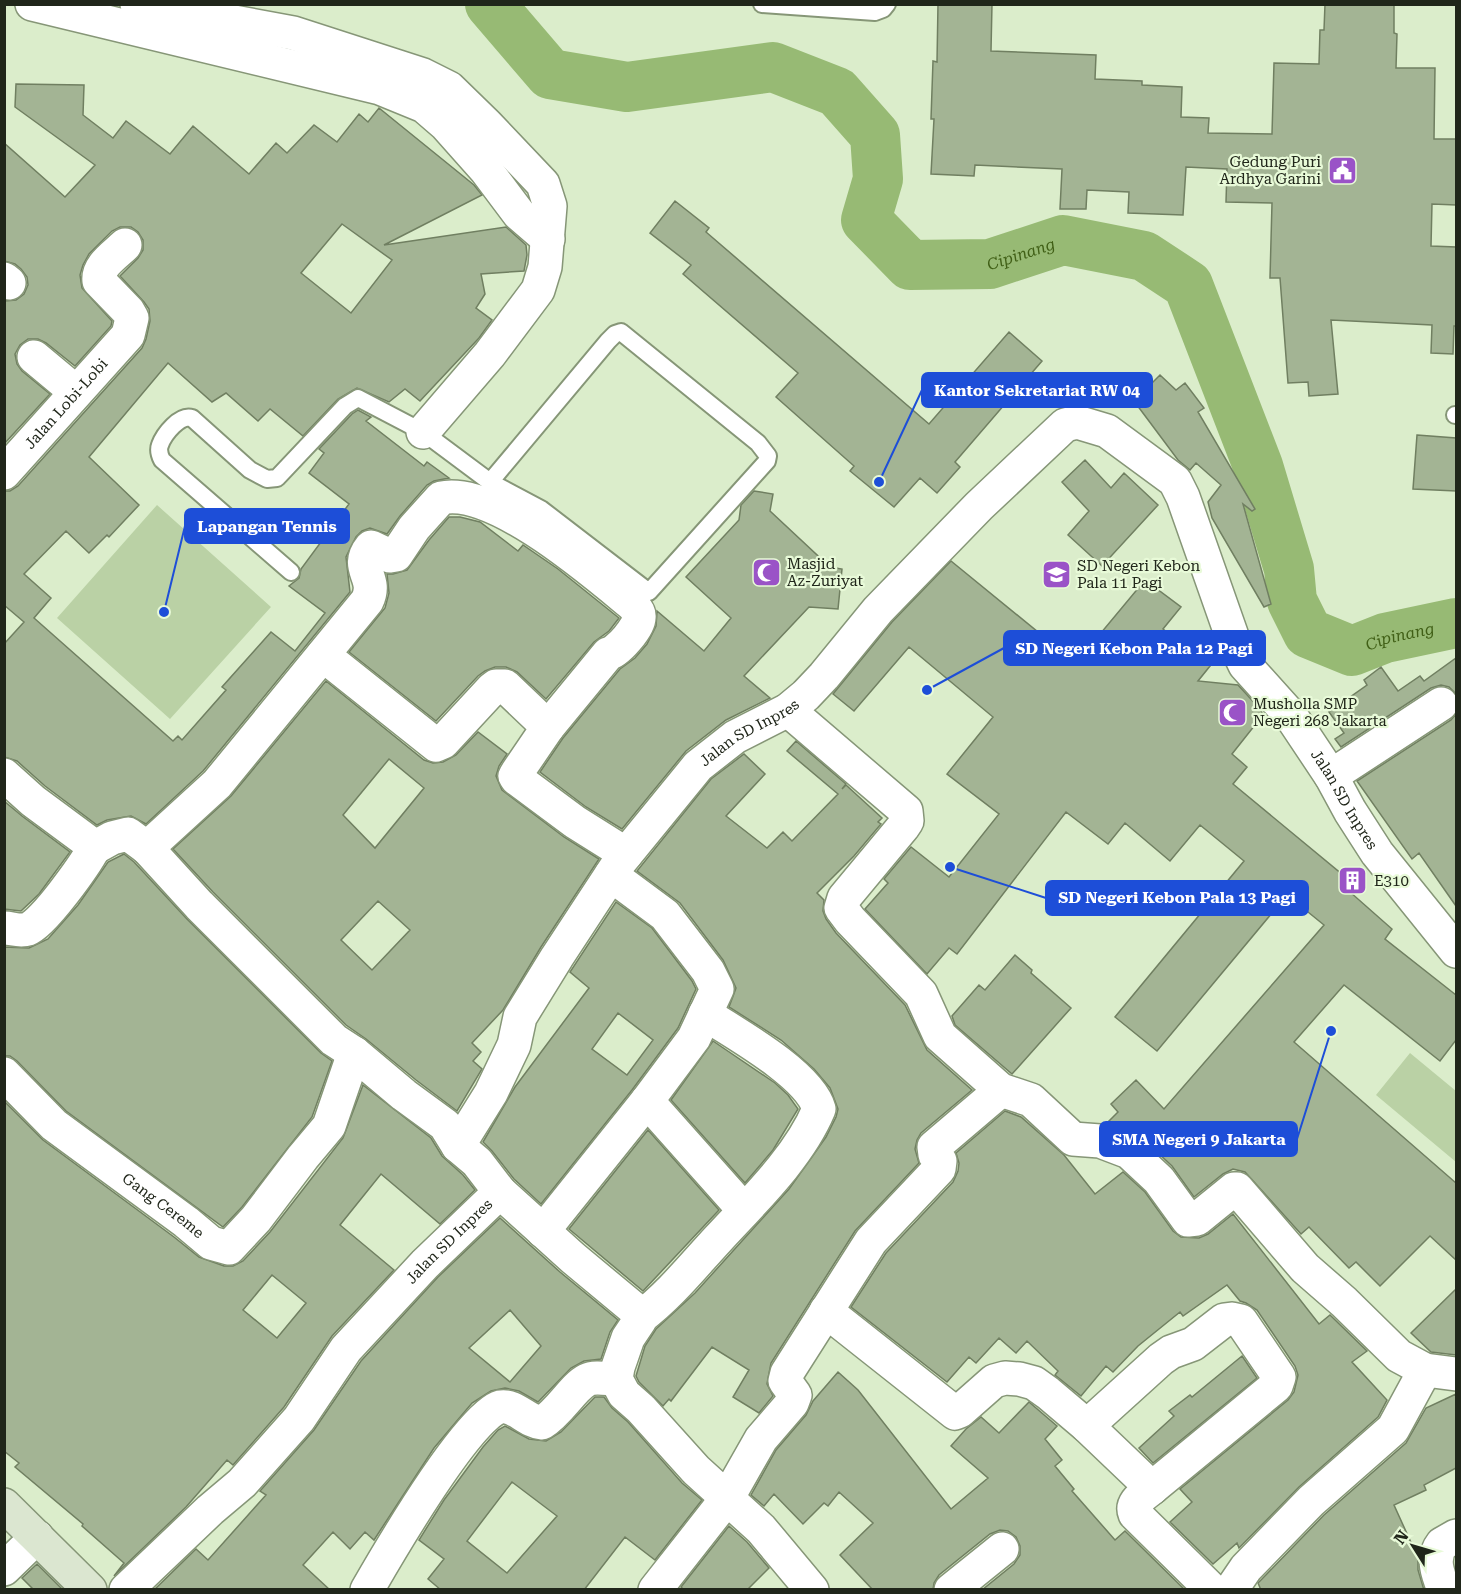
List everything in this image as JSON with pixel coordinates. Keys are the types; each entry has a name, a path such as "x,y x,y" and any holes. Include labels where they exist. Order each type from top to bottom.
{"street":[{"path":"32,4 380,88 424,106 446,125 486,170 519,214 548,239"},
{"path":"137,4 292,33 423,75 449,88 543,183 550,206 545,267 538,290 490,354 423,432"},
{"name":"Jalan Lobi-Lobi","path":"4,473 128,335 132,318 99,281 98,274 125,245"},
{"path":"34,357 76,392"},
{"name":"Jalan SD Inpres","path":"126,1590 210,1510 242,1484 299,1419 346,1349 425,1264 500,1192 477,1162 458,1146 491,1093 513,1045 520,1017 557,957 619,865 698,766 735,737 788,710 824,676 878,610 979,506 1065,425 1077,422 1107,431 1175,481 1183,497 1234,642 1245,665 1291,716 1331,776 1377,853 1456,951"},
{"path":"147,848 217,784 369,596 372,588 364,562 372,547 394,556 414,528 441,498 455,496 474,500 511,515 539,533 633,605 639,613 638,622 616,652 608,654 548,727 516,776 574,822 619,865 664,915 708,971 717,989 694,1038 647,1101 543,1230"},
{"path":"323,655 436,745 443,742 492,689 501,685 505,686 548,727"},
{"path":"1331,776 1441,704"},
{"path":"788,710 906,811 907,820 903,827 844,898 841,908 857,928 921,994 940,1036 1001,1090 1031,1100 1073,1139 1100,1141 1129,1152 1159,1180 1188,1220 1197,1219 1237,1189 1305,1268 1344,1302 1399,1356 1441,1372 1393,1429 1311,1501 1246,1568 1231,1590"},
{"path":"4,775 33,801 94,848"},
{"path":"4,928 20,931 31,929 67,887 94,848 112,838 128,834 147,848 199,905 334,1040 354,1053 404,1095 445,1125 458,1146"},
{"path":"705,1014 762,1050 791,1073 816,1098 819,1109 806,1136 744,1210 667,1295 641,1317 639,1324 628,1338 616,1379 624,1394 641,1409 696,1470 728,1497 761,1530 812,1590"},
{"name":"Gang Cereme","path":"4,1074 54,1125 211,1243 229,1248 256,1219 329,1126 354,1053"},
{"path":"655,1590 728,1497 761,1439 792,1403 795,1395 785,1381 786,1377 872,1241 939,1169 940,1161 934,1151 936,1144 1001,1090"},
{"path":"647,1101 744,1210"},
{"path":"500,1192 635,1309 641,1317"},
{"path":"826,1311 951,1412 960,1412 994,1382 1005,1378 1019,1378 1034,1383 1048,1392 1087,1426 1152,1488"},
{"path":"1087,1426 1171,1352 1193,1344 1224,1320 1240,1321 1279,1377 1278,1383 1274,1389 1152,1488 1134,1504 1133,1509 1135,1514 1212,1590"},
{"path":"367,1590 434,1481 464,1441 490,1413 498,1407 505,1407 534,1422 542,1423 587,1380 616,1379"},
{"path":"4,1505 90,1590"},
{"path":"1444,1590 1436,1560 1438,1548 1456,1536"},
{"path":"4,1569 37,1537"},
{"path":"951,1590 1002,1549"}],"lane":[{"path":"762,4 875,12 883,9 887,4"},
{"path":"291,572 162,460 159,454 160,445 180,419 187,416 192,418 250,470 267,479 277,478 345,406 358,398 423,432 490,482 541,509 649,592 767,461 768,456 758,443 621,332 615,333 608,341 490,482"}],"green space":[{"path":"157,505 271,607 170,719 57,618"},
{"path":"1410,1053 1456,1091 1456,1162 1376,1095"}],"building":[{"path":"938,4 992,4 991,51 1096,55 1095,79 1142,81 1142,85 1182,87 1181,117 1209,118 1208,133 1272,134 1274,63 1319,64 1320,30 1324,30 1325,4 1394,4 1394,33 1397,34 1396,68 1435,68 1434,139 1456,139 1456,205 1432,204 1431,246 1456,247 1456,326 1454,326 1453,354 1431,353 1432,325 1331,320 1338,394 1309,396 1308,382 1288,383 1280,278 1270,278 1272,203 1226,202 1227,169 1186,167 1183,215 1128,213 1129,192 1087,190 1086,209 1060,209 1062,169 975,165 974,176 931,174 934,119 931,119 933,61 937,62"},
{"path":"16,84 84,85 83,115 113,138 126,121 170,154 193,126 249,174 276,143 287,153 314,125 337,142 359,114 368,122 379,108 474,185 482,195 384,245 506,227 526,245 524,271 481,274 485,294 476,308 492,320 479,338 420,401 405,389 389,402 357,388 338,399 303,436 270,409 258,421 226,393 212,402 168,363 89,457 139,505 109,537 107,535 89,553 66,531 24,574 51,598 34,618 173,741 178,736 182,740 226,690 222,687 271,632 295,651 325,613 289,586 299,578 301,569 349,504 309,473 324,453 319,449 352,414 358,410 371,417 366,421 424,466 427,462 449,478 427,485 387,534 370,528 362,531 356,537 346,557 350,592 203,771 146,824 131,816 107,820 97,825 45,786 17,761 4,757 4,644 24,622 4,605 4,491 10,491 18,486 142,348 150,321 149,309 120,276 138,258 143,250 143,240 131,227 120,227 112,231 89,254 80,275 82,288 112,321 111,326 75,366 38,339 28,339 20,345 15,354 17,364 22,371 50,394 4,444 4,301 16,300 24,294 28,285 27,277 21,269 15,264 4,261 4,143 65,197 95,165 15,107","holes":["342,224 392,260 351,313 301,273"]},
{"path":"675,201 709,228 706,232 929,424 1009,332 1042,361 955,462 960,467 937,493 920,478 894,507 850,471 854,466 776,397 798,373 683,274 691,265 650,233"},
{"path":"1160,375 1176,390 1185,383 1204,408 1198,412 1255,509 1252,511 1243,504 1271,604 1264,607 1212,518 1208,502 1221,485 1196,463 1190,470 1178,460 1134,401"},
{"path":"1417,435 1456,438 1456,491 1413,489"},
{"path":"1085,460 1111,488 1124,473 1158,505 1102,566 1068,535 1089,511 1062,482"},
{"path":"754,491 773,494 770,511 830,567 842,569 838,609 809,607 744,676 770,698 726,720 686,751 622,829 586,807 540,772 563,738 620,669 635,658 647,644 656,626 657,611 704,651 731,618 686,577 739,520 741,505"},
{"path":"449,517 480,522 518,551 523,545 558,569 619,618 609,631 594,642 546,699 517,672 506,667 495,667 478,676 436,721 349,652 385,608 389,593 387,574 407,570"},
{"path":"951,561 1076,663 1145,580 1181,607 1163,629 1210,666 1198,681 1238,685 1260,709 1263,715 1232,754 1247,767 1233,784 1355,885 1350,892 1392,929 1385,939 1456,995 1456,1040 1440,1061 1344,985 1294,1042 1456,1183 1456,1260 1430,1236 1380,1286 1356,1262 1349,1268 1309,1227 1301,1234 1245,1172 1233,1169 1194,1197 1172,1166 1142,1138 1107,1123 1118,1112 1111,1104 1136,1080 1164,1109 1324,925 1287,895 1157,1051 1115,1017 1244,861 1200,825 1170,861 1125,823 1108,844 1066,812 957,954 949,948 927,974 865,909 888,883 884,879 911,847 949,877 999,814 947,774 993,717 909,647 854,711 833,694 892,622"},
{"path":"1456,658 1456,694 1449,687 1441,685 1431,688 1341,747 1335,739 1344,733 1329,712 1367,685 1364,680 1381,667 1398,691 1420,676 1424,681"},
{"path":"326,681 424,760 433,763 443,762 456,755 478,732 507,754 496,776 502,790 564,837 599,859 503,1010 472,1043 481,1052 473,1061 482,1069 457,1111 346,1025 173,849 231,796","holes":["389,759 424,788 375,848 343,815","378,901 410,930 372,970 341,940"]},
{"path":"1456,714 1456,906 1419,853 1412,859 1357,781 1451,720"},
{"path":"796,741 846,784 842,789 846,785 882,818 878,822 881,824 854,856 817,893 824,900 823,911 826,919 836,933 905,1005 927,1050 972,1090 921,1133 915,1149 919,1163 855,1231 771,1363 767,1384 773,1396 759,1413 733,1397 749,1370 712,1347 671,1401 669,1399 663,1406 636,1376 645,1346 656,1329 695,1293 789,1189 826,1137 838,1109 830,1088 814,1069 781,1040 729,1007 736,988 723,960 680,903 637,871 711,779 744,754 765,774 726,816 767,848 783,832 792,841 838,794 787,751"},
{"path":"4,801 70,852 39,894 21,911 4,909"},
{"path":"124,854 321,1053 332,1061 312,1117 242,1207 223,1227 66,1111 17,1061 10,1056 4,1056 4,947 29,948 48,939 78,905 108,862"},
{"path":"616,902 652,928 696,989 678,1028 541,1204 514,1179 483,1142 515,1087 589,988 570,972","holes":["618,1013 653,1040 627,1075 592,1049"]},
{"path":"1015,955 1032,970 1031,973 1071,1008 1012,1074 955,1025 952,1016 979,985 985,990"},
{"path":"713,1041 775,1083 798,1109 773,1150 745,1183 671,1100"},
{"path":"363,1085 431,1138 442,1156 463,1175 475,1190 440,1224 381,1174 340,1225 394,1270 332,1336 284,1407 233,1465 227,1460 186,1507 114,1576 124,1563 82,1526 83,1524 15,1467 19,1463 4,1451 4,1101 43,1140 199,1257 224,1266 233,1266 243,1261 270,1232 343,1138","holes":["272,1275 306,1303 277,1338 243,1310"]},
{"path":"1005,1111 1021,1117 1064,1155 1095,1194 1123,1172 1145,1192 1173,1231 1181,1237 1199,1238 1208,1234 1233,1214 1319,1324 1330,1315 1367,1351 1352,1362 1387,1400 1378,1417 1299,1487 1239,1548 1237,1543 1213,1564 1170,1522 1192,1502 1180,1489 1288,1400 1294,1392 1298,1375 1295,1366 1257,1310 1240,1301 1227,1285 1183,1316 1180,1312 1138,1346 1113,1372 1106,1366 1081,1396 1055,1375 1058,1371 1027,1341 1016,1353 999,1338 976,1363 969,1357 947,1382 851,1307 886,1253 953,1182 959,1163 956,1153"},
{"path":"648,1130 719,1210 643,1291 569,1229"},
{"path":"500,1218 618,1320 610,1332 601,1359 584,1361 571,1368 538,1402 519,1391 505,1388 491,1391 472,1403 434,1448 374,1540 365,1532 350,1549 333,1532 303,1565 330,1590 154,1590 196,1549 208,1560 266,1495 260,1491 314,1430 361,1361 438,1277","holes":["510,1310 541,1346 510,1382 469,1348"]},
{"path":"1456,1289 1456,1355 1431,1352 1411,1333"},
{"path":"1242,1356 1257,1378 1153,1463 1139,1448 1174,1416 1169,1411 1190,1395 1192,1397"},
{"path":"838,1372 858,1390 951,1509 988,1478 951,1446 981,1417 999,1433 1029,1402 1057,1426 1045,1439 1062,1460 1055,1466 1074,1489 1072,1491 1115,1540 1125,1531 1184,1589 982,1590 1014,1564 1020,1555 1020,1546 1016,1537 1008,1531 1000,1530 990,1534 939,1575 933,1590 873,1590 840,1555 873,1523 839,1492 828,1506 824,1503 803,1524 774,1494 764,1506 751,1495 776,1450"},
{"path":"1456,1394 1456,1468 1424,1485 1426,1490 1394,1505 1418,1558 1418,1570 1424,1590 1261,1590 1258,1583 1324,1515 1406,1443 1426,1408"},
{"path":"595,1397 604,1397 682,1483 702,1500 655,1560 625,1537 584,1590 441,1590 428,1579 444,1559 419,1540 444,1500 483,1447 498,1430 505,1426 529,1439 546,1441 561,1432","holes":["512,1482 557,1516 507,1573 467,1541"]},
{"path":"729,1526 747,1542 769,1568 747,1590 684,1590 681,1587"},
{"path":"37,1564 63,1590 34,1590 22,1578"}],"waterway":[{"name":"Cipinang","path":"490,4 550,74 627,87 773,67 837,92 875,135 878,179 866,220 910,265 990,264 1063,240 1144,256 1188,285 1258,466 1289,569 1292,601 1308,633 1352,651 1385,638 1456,623"}],"place":[{"name":"Gedung Puri Ardhya Garini","path":"1342,171"},
{"name":"Kantor Sekretariat RW 04","path":"879,482"},
{"name":"Masjid Az-Zuriyat","path":"766,573"},
{"name":"SD Negeri Kebon Pala 11 Pagi","path":"1056,575"},
{"name":"Lapangan Tennis","path":"164,612"},
{"name":"SD Negeri Kebon Pala 12 Pagi","path":"927,690"},
{"name":"Musholla SMP Negeri 268 Jakarta","path":"1232,713"},
{"name":"SD Negeri Kebon Pala 13 Pagi","path":"950,867"},
{"name":"E310","path":"1353,881"},
{"name":"SMA Negeri 9 Jakarta","path":"1331,1031"}]}
